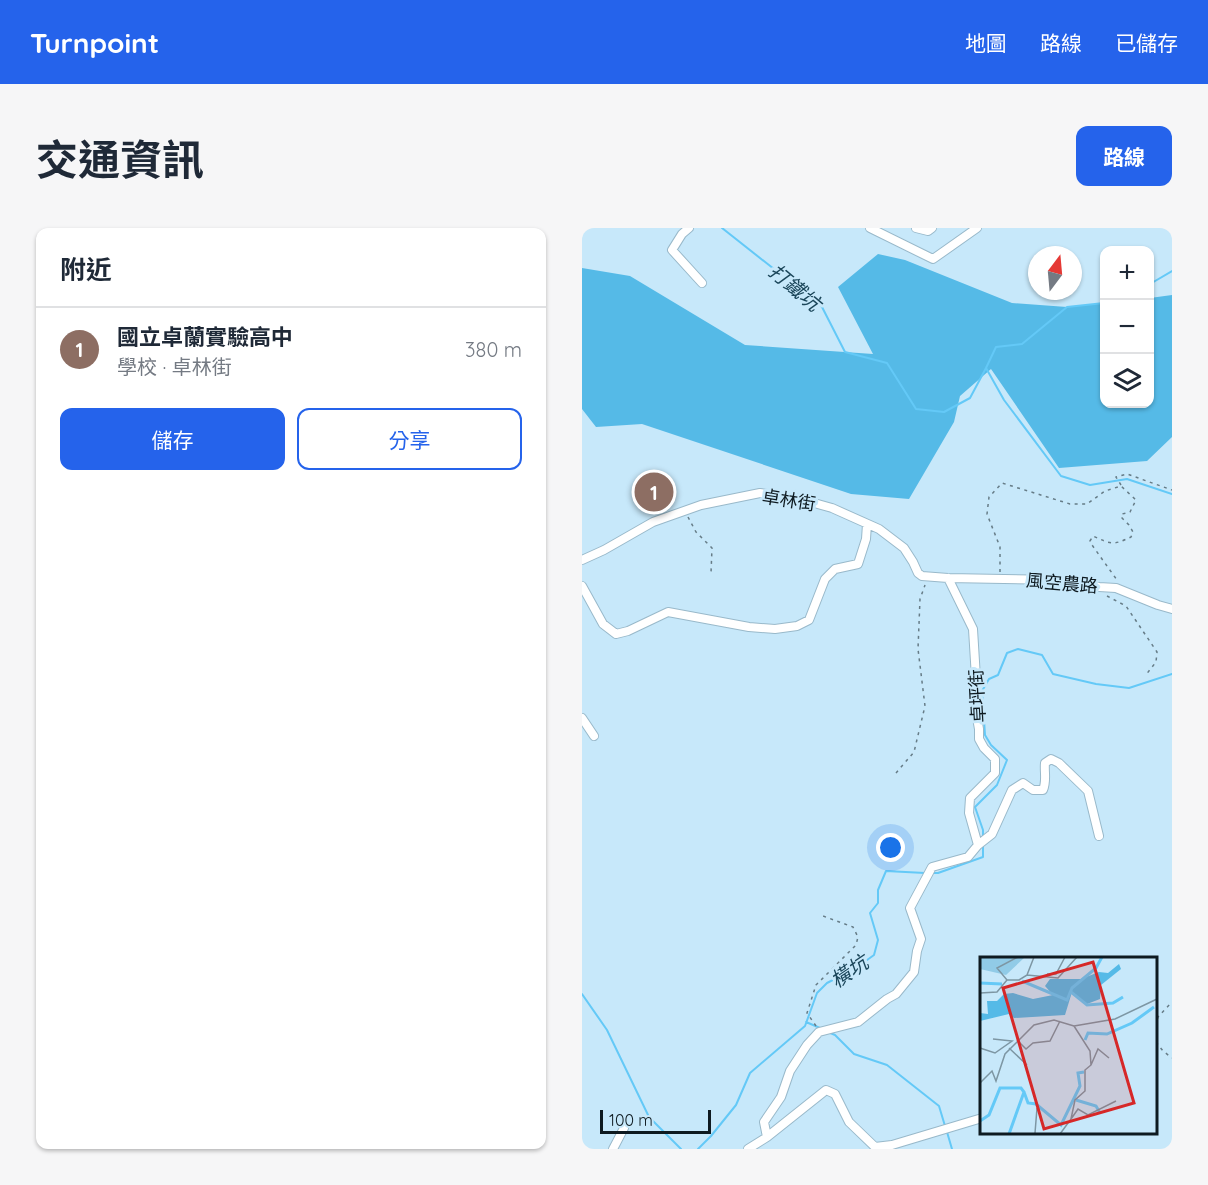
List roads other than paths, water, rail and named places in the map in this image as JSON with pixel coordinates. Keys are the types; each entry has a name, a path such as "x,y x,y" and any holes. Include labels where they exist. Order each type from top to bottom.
{"street":[{"path":"689,228 682,234 672,250 702,283"},
{"path":"870,228 933,259 977,228"},
{"path":"916,228 928,231 932,228"},
{"name":"卓林街","path":"582,560 653,522 701,505 760,493 800,499 832,508 879,529 904,548 922,576 948,578"},
{"path":"582,586 603,624 616,634 628,631 668,612 749,627 775,629 797,626 809,620 825,579 835,569 858,564 866,539 867,524"},
{"name":"風空農路","path":"948,578 1064,580 1116,588 1172,609"},
{"name":"卓坪街","path":"948,578 973,629 976,678 974,700 979,739 995,759 995,773 970,798 969,813 978,845"},
{"path":"582,718 594,736"},
{"path":"766,1137 764,1122 781,1097 789,1071 807,1045 819,1032 858,1022 896,994 914,972 921,939 910,908 932,867 968,857 992,834 1012,790 1023,783 1032,790 1043,790 1046,783 1045,763 1051,759 1059,763 1088,791 1099,836"},
{"path":"748,1149 826,1090 835,1094 849,1122 875,1147 892,1145 980,1118"},
{"path":"613,1149 624,1128"}],"waterway":[{"name":"打鐵坑","path":"722,228 822,307 845,352 887,363 916,409 944,412 970,398 996,347 1022,344 1067,307 1100,303"},
{"name":"打鐵坑","path":"1154,282 1172,271"},
{"path":"986,368 1004,400 1061,476 1090,485 1127,479 1172,494"},
{"name":"橫坑","path":"983,837 983,830 975,807 997,785 1007,760 991,745 985,735 982,691 989,679 998,675 1007,653 1018,649 1042,655 1053,674 1096,684 1129,688 1172,674"},
{"name":"橫坑","path":"931,873 938,873 983,857 983,843"},
{"name":"橫坑","path":"698,1149 736,1105 750,1073 805,1026 817,993 827,983 856,968 874,955 878,940 870,913 878,903 878,890 886,871 925,873"},
{"name":"橫坑","path":"582,994 607,1030 649,1117 681,1149"},
{"path":"806,1022 820,1028"},
{"path":"828,1032 835,1035 854,1054 887,1065 939,1106 945,1126"},
{"path":"947,1132 952,1149"}],"place":[{"name":"國立卓蘭實驗高中","path":"654,492"}]}
